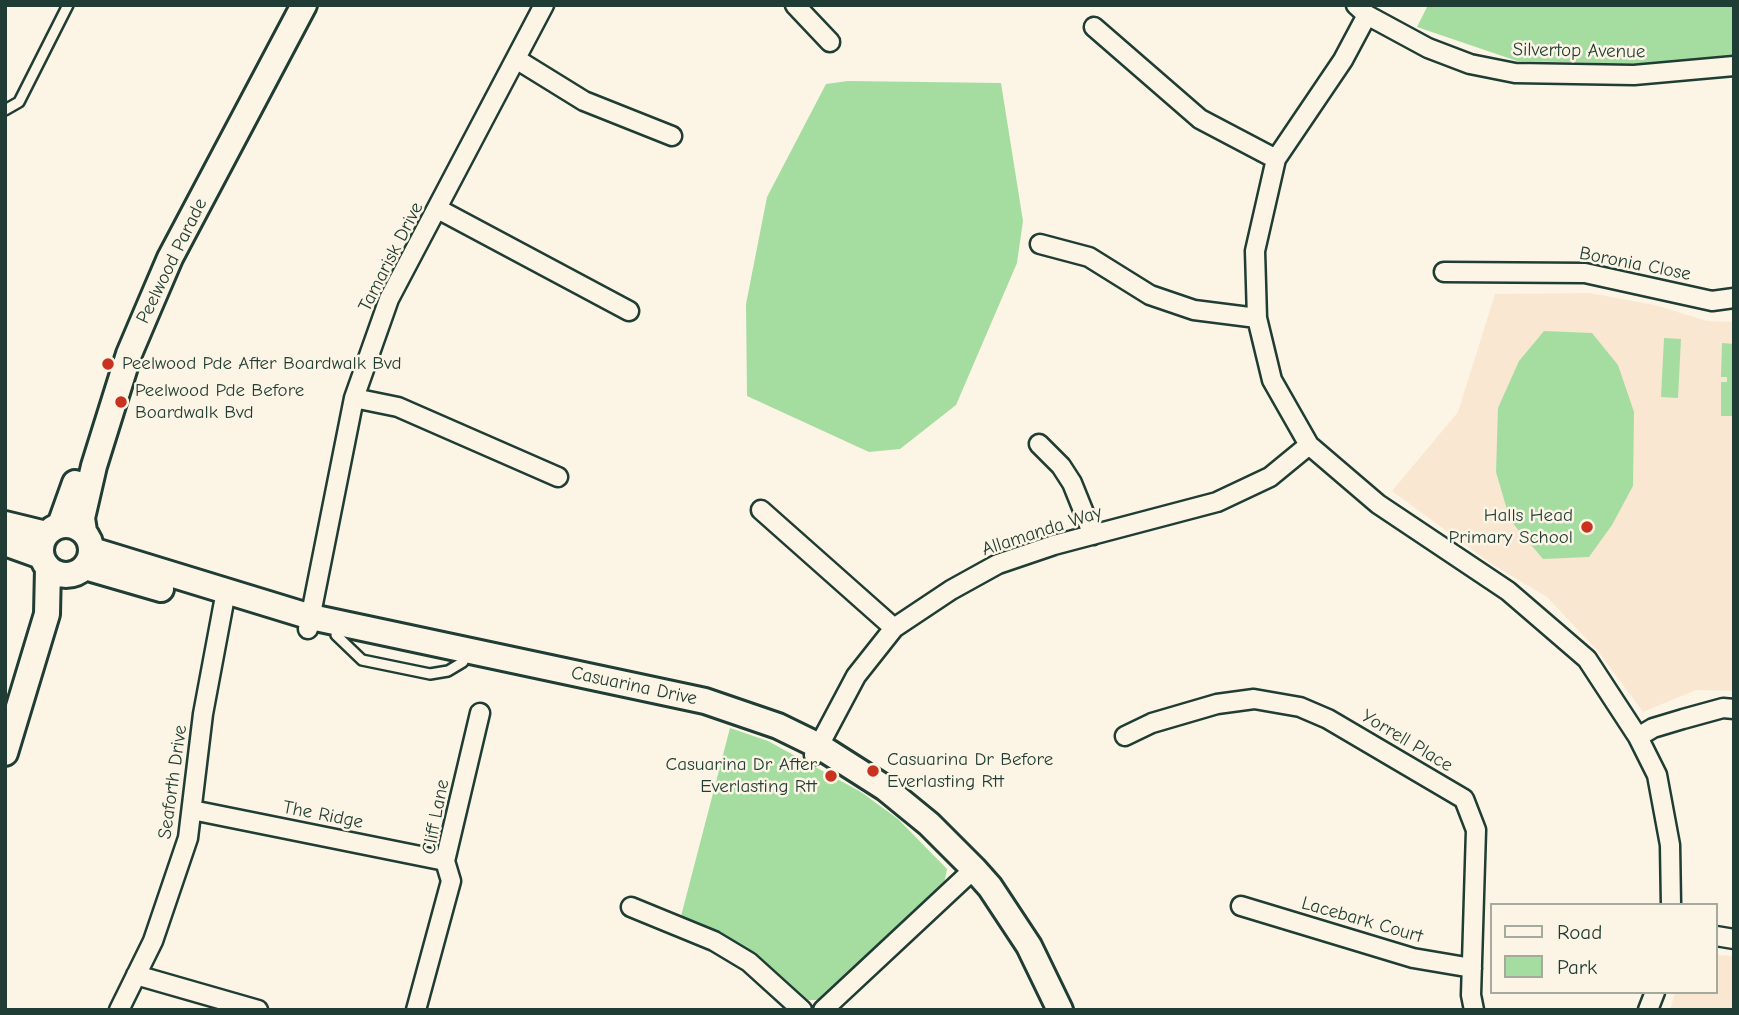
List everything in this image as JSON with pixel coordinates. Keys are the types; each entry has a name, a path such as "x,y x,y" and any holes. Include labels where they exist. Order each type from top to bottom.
{"street":[{"name":"Peelwood Parade","path":"47,614 49,546 118,346 166,234 288,5"},
{"name":"Peelwood Parade","path":"7,740 47,614 85,555 82,518 91,476 129,354 170,258 304,5"},
{"name":"Tamarisk Drive","path":"309,623 354,398 388,299 544,5"},
{"path":"795,5 831,42"},
{"path":"1362,10 1343,60 1276,159 1255,251 1257,318 1272,380 1309,445 1378,504 1508,591 1587,659 1638,737 1657,775 1670,845 1671,903"},
{"name":"Silvertop Avenue","path":"1362,10 1428,48 1470,64 1515,74 1634,75 1734,66"},
{"path":"1094,27 1200,119 1276,159"},
{"path":"516,59 584,101 672,136"},
{"path":"438,209 629,312"},
{"path":"1040,244 1089,257 1150,295 1194,310 1257,318"},
{"name":"Boronia Close","path":"1444,272 1585,272 1712,301 1734,298"},
{"path":"354,398 398,407 558,477"},
{"path":"1039,444 1061,466 1072,484 1093,535"},
{"name":"Allamanda Way","path":"817,751 856,676 894,628 951,590 998,564 1217,502 1270,477 1309,445"},
{"path":"761,510 894,628"},
{"path":"5,524 49,546 62,575 85,555 73,525 49,546 5,543"},
{"name":"Casuarina Drive","path":"85,555 309,623 705,701 766,722 817,751 990,887 1029,946 1060,1010"},
{"name":"Seaforth Drive","path":"119,1010 153,941 188,838 203,714 224,599"},
{"name":"Casuarina Drive","path":"309,623 336,635 686,708 817,751"},
{"name":"Yorrell Place","path":"1125,736 1152,723 1217,704 1254,699 1300,707 1328,719 1464,799 1476,830 1472,968 1474,1010"},
{"path":"1638,737 1653,728 1696,715 1723,708 1734,709"},
{"name":"Cliff Lane","path":"416,1010 451,881 445,861 480,713"},
{"name":"The Ridge","path":"192,810 445,861"},
{"path":"823,1010 969,873"},
{"name":"Casuarina Drive","path":"969,873 1018,954 1046,1010"},
{"name":"Lacebark Court","path":"1241,906 1413,958 1472,968"},
{"path":"631,907 677,924 726,948 749,962 802,1010"},
{"path":"136,975 258,1010"}],"lane":[{"path":"5,110 19,102 68,5"}],"shaded area":[{"name":"Halls Head Primary School","path":"1589,293 1655,305 1707,321 1734,322 1734,691 1696,690 1643,712 1597,650 1547,597 1490,563 1392,491 1458,412 1495,294"},
{"path":"1718,955 1734,956 1734,1010 1670,1010 1674,994 1718,994"}],"green space":[{"path":"1428,5 1734,5 1734,55 1640,64 1517,61 1417,27"},
{"path":"848,81 1001,83 1023,221 1017,263 956,405 900,449 869,452 747,396 746,304 767,197 826,84"},
{"path":"1544,331 1592,333 1618,365 1634,412 1633,486 1612,525 1589,557 1543,559 1510,520 1496,472 1498,408 1519,361"},
{"path":"1664,338 1681,339 1678,398 1661,397"},
{"path":"1722,343 1734,344 1734,416 1721,416 1721,382 1727,382 1727,377 1721,377"},
{"path":"730,728 768,741 861,792 898,819 947,869 943,889 821,1000 807,1000 680,920"}],"place":[{"name":"Peelwood Pde After Boardwalk Bvd","path":"108,364"},
{"name":"Peelwood Pde Before Boardwalk Bvd","path":"121,402"},
{"name":"Halls Head Primary School","path":"1587,527"},
{"name":"Casuarina Dr Before Everlasting Rtt","path":"873,771"},
{"name":"Casuarina Dr After Everlasting Rtt","path":"831,776"}]}
